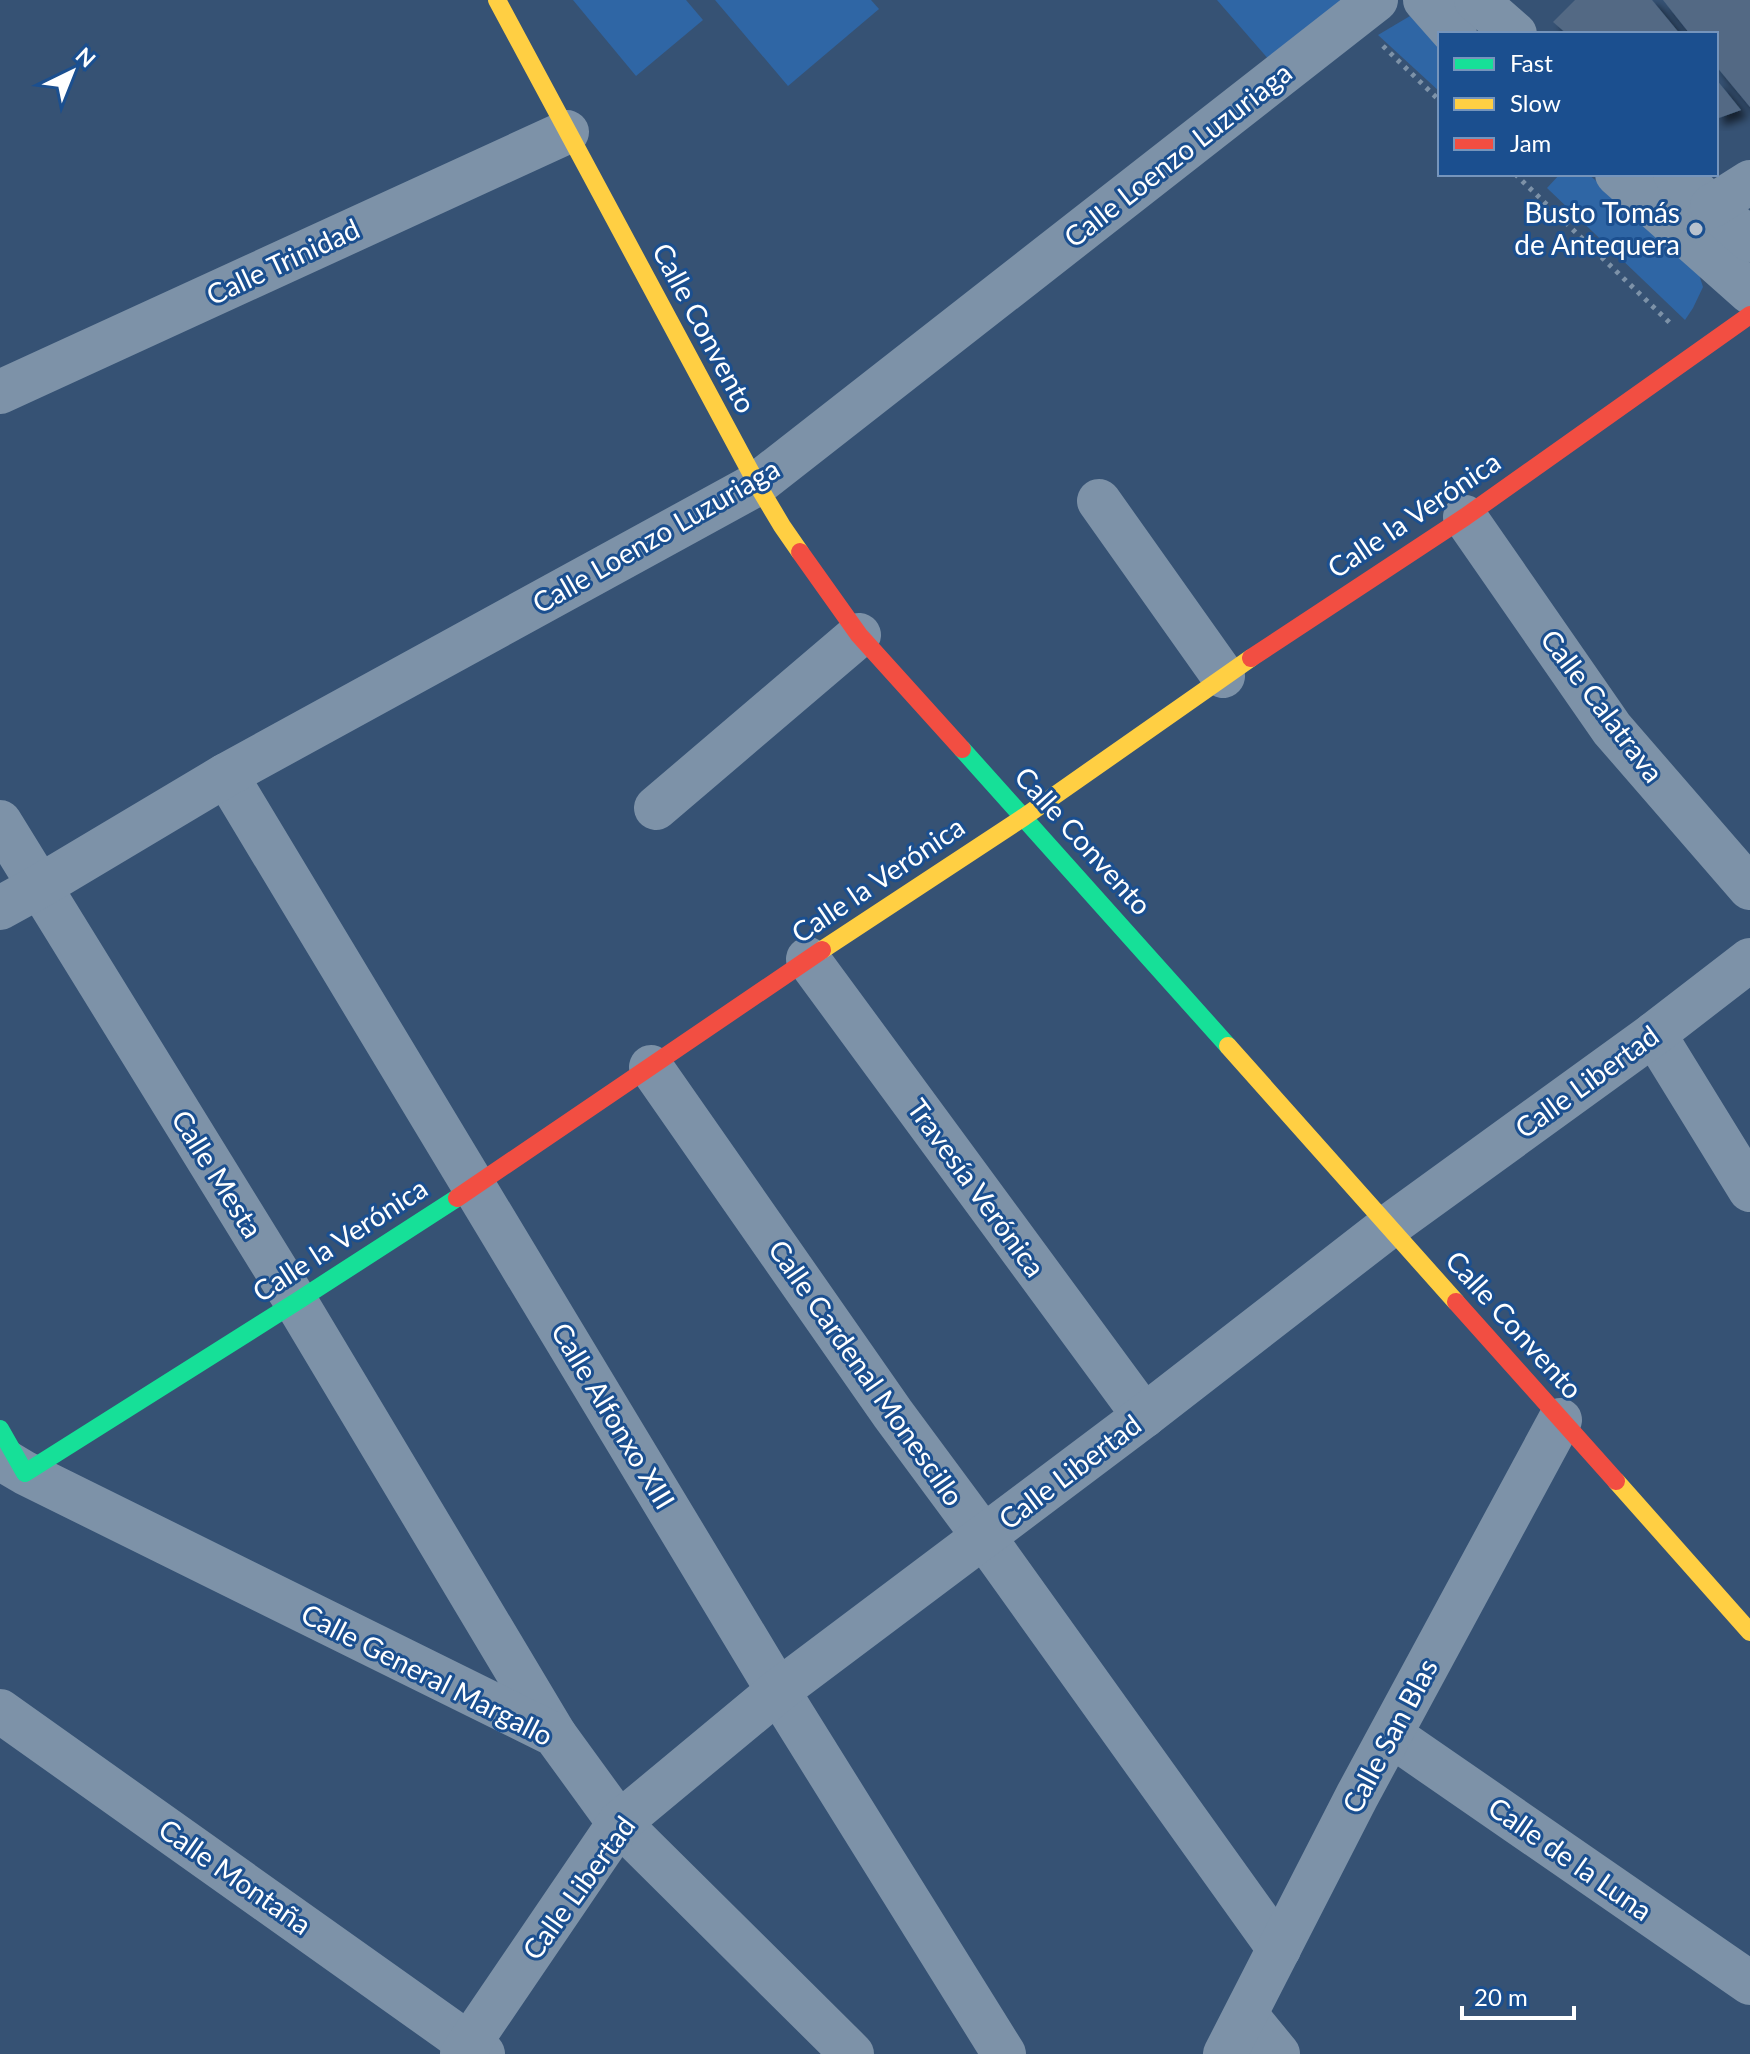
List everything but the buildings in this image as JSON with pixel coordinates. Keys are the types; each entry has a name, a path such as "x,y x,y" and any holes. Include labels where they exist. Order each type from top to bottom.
{"street":[{"name":"Calle Convento","path":"497,0 757,484 782,526 859,635 1750,1632"},
{"path":"1425,0 1453,32"},
{"path":"1476,0 1513,32"},
{"name":"Calle Loenzo Luzuriaga","path":"0,908 226,775 757,484 1364,9"},
{"name":"Calle Trinidad","path":"0,392 567,132"},
{"path":"1621,176 1706,216 1750,292"},
{"path":"1706,216 1750,182"},
{"name":"Calle la Verónica","path":"13,1466 296,1302 475,1186 808,959 1024,817 1223,676 1465,517 1750,315"},
{"path":"1099,501 1223,676"},
{"name":"Calle Calatrava","path":"1465,517 1612,729 1750,888"},
{"path":"656,808 859,635"},
{"name":"Calle Alfonxo XIII","path":"226,775 778,1691 1004,2054"},
{"name":"Calle Mesta","path":"0,822 296,1302 555,1735"},
{"name":"Travesía Verónica","path":"808,959 1144,1416"},
{"name":"Calle Libertad","path":"471,2051 619,1823 778,1691 1144,1416 1389,1226 1654,1034 1750,960"},
{"path":"1654,1034 1750,1190"},
{"name":"Calle Cardenal Monescillo","path":"651,1067 893,1414 1279,1949"},
{"name":"Calle San Blas","path":"1225,2054 1560,1420"},
{"path":"0,1429 13,1466"},
{"name":"Calle General Margallo","path":"13,1466 555,1735 619,1823 852,2054"},
{"name":"Calle Montaña","path":"0,1711 471,2051"},
{"name":"Calle de la Luna","path":"1391,1735 1750,1983"},
{"path":"1246,2015 1278,2054"}],"path":[{"path":"1364,9 1438,99"},
{"path":"1517,176 1699,351"}],"shaded area":[{"path":"573,0 686,0 703,20 636,76"},
{"path":"715,0 871,0 879,9 788,86"},
{"path":"1217,0 1347,0 1270,61"},
{"path":"1410,16 1438,42 1438,90 1378,35"},
{"path":"1558,176 1590,176 1696,265 1703,287 1685,320 1547,188"}],"traffic: fast":[{"path":"962,749 1228,1046"},
{"path":"0,1429 25,1473 457,1198"}],"traffic: slow":[{"path":"497,0 757,484 800,552"},
{"path":"822,950 1024,817 1251,658"},
{"path":"1228,1046 1456,1302"},
{"path":"1616,1481 1750,1632"}],"traffic: jam":[{"path":"1251,658 1465,517 1750,315"},
{"path":"800,552 859,635 962,749"},
{"path":"457,1198 822,950"},
{"path":"1456,1302 1616,1481"}],"place":[{"name":"Busto Tomás de Antequera","path":"1696,229"}]}
